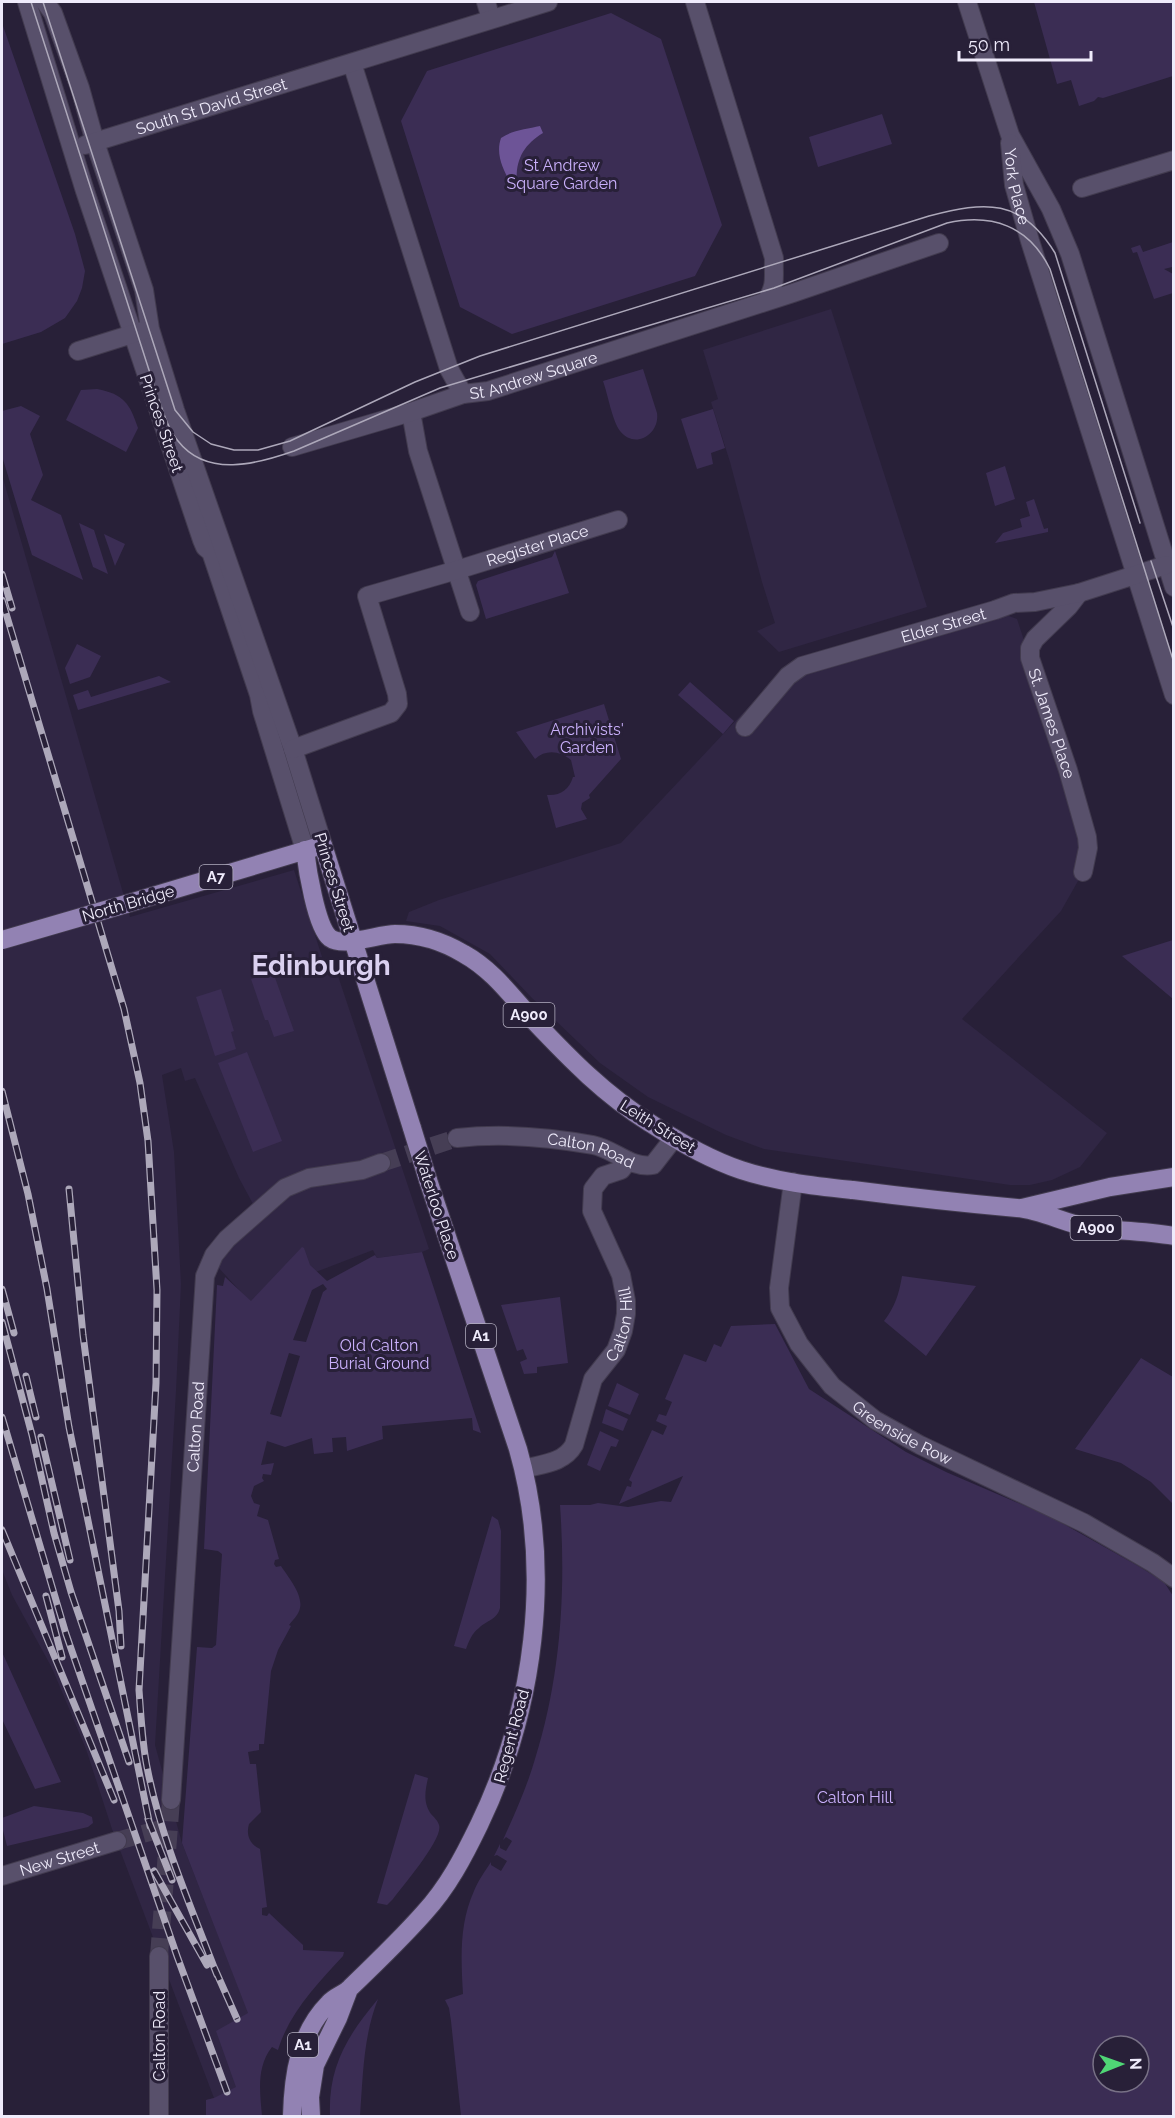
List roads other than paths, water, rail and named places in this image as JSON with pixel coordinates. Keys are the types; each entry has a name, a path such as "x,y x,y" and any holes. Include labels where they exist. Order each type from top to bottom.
{"main road":[{"name":"North Bridge","path":"2,940 314,847"},
{"name":"Princes Street","path":"314,847 344,913 353,941 336,941 330,938 323,928 308,878 314,847"},
{"name":"A900","path":"344,913 362,927 383,934"},
{"name":"Leith Street","path":"353,941 383,934 410,935 463,953 502,984 563,1052 598,1086 634,1113 694,1150 735,1168 794,1182 915,1198 1020,1208 1089,1227 1173,1236"},
{"name":"Waterloo Place","path":"353,941 428,1180 524,1468"},
{"name":"Leith Street","path":"1020,1208 1105,1188 1173,1177"},
{"name":"Regent Road","path":"292,2116 294,2073 307,2037 330,2002 349,1989 426,1912 455,1873 466,1854 508,1757 524,1690 533,1625 535,1587 533,1536 524,1468"},
{"name":"Regent Road","path":"311,2116 310,2097 315,2065 338,2018 349,1989"}],"street":[{"name":"Princes Street","path":"27,2 132,334 202,540 211,552 314,847"},
{"name":"Princes Street","path":"45,2 53,13 80,88 95,142 144,290 150,329 208,507 293,749 314,847"},
{"path":"486,2 492,19"},
{"path":"352,63 492,19 528,4 548,2"},
{"path":"694,2 774,258 776,278 774,288 767,300"},
{"path":"967,2 1010,135"},
{"name":"South St David Street","path":"72,149 352,63"},
{"name":"St Andrew Square","path":"352,63 449,369 463,394 488,391 939,243"},
{"name":"York Place","path":"1010,135 1051,209 1070,254 1173,587"},
{"name":"York Place","path":"1010,135 1014,184 1030,241 1173,695"},
{"path":"1082,188 1173,160"},
{"path":"78,351 150,329"},
{"path":"292,447 463,394"},
{"path":"411,412 418,451 470,612"},
{"name":"Register Place","path":"293,749 391,713 398,704 367,596 618,520"},
{"name":"Elder Street","path":"745,727 788,676 802,666 1014,603 1035,602 1079,593 1166,565"},
{"name":"St. James Place","path":"1079,593 1035,639 1030,648 1030,658 1068,770 1087,837 1088,848 1083,872"},
{"name":"Calton Road","path":"457,1138 496,1135 570,1142 612,1151 628,1161 645,1167 654,1165 674,1138"},
{"name":"Calton Hill","path":"524,1468 563,1458 569,1453 574,1445 593,1379 616,1350 621,1337 626,1314 624,1287 592,1211 591,1200 593,1189 599,1179 621,1170 628,1161"},
{"name":"Calton Road","path":"171,1800 205,1276 214,1255 227,1239 285,1188 309,1178 362,1170 381,1163"},
{"name":"Greenside Row","path":"794,1182 779,1288 780,1308 799,1344 832,1386 875,1420 911,1440 1084,1523 1173,1578"},
{"name":"New Street","path":"2,1876 117,1841"},
{"name":"Calton Road","path":"159,1956 159,2116"}],"tunnel":[{"path":"381,1163 457,1138"},
{"path":"159,1956 171,1800"},
{"path":"117,1841 168,1827"}],"tram line":[{"path":"31,2 157,395 171,430 190,453 203,460 233,465 280,456 440,388 774,288 947,223 963,220 994,222 1008,226 1031,242 1050,269 1174,663"},
{"path":"43,2 175,410 193,432 211,444 234,450 258,450 290,441 415,382 480,356 929,216 968,208 1001,208 1029,222 1055,253 1140,523"},
{"path":"1151,561 1174,630"}],"railway":[{"path":"2,574 12,608"},
{"path":"2,600 124,1009 140,1083 148,1141 157,1290 156,1383 139,1690 142,1729 147,1767 160,1820 217,1975"},
{"path":"2,1091 28,1194 47,1289 69,1427 150,1826"},
{"path":"69,1189 83,1335 119,1611 121,1646"},
{"path":"2,1289 14,1333"},
{"path":"2,1322 32,1435 54,1533 71,1592 129,1762"},
{"path":"26,1376 36,1417"},
{"path":"2,1417 66,1634 177,1956 227,2092"},
{"path":"41,1437 70,1560"},
{"path":"2,1530 114,1800"},
{"path":"46,1596 62,1657"},
{"path":"148,1819 172,1880"},
{"path":"154,1871 207,1965"},
{"path":"214,1967 237,2019"}],"district":[{"name":"Edinburgh","path":"321,965"}],"park label":[{"name":"St Andrew Square Garden","path":"562,174"},
{"name":"Archivists' Garden","path":"587,738"},
{"name":"Old Calton Burial Ground","path":"379,1354"}]}
